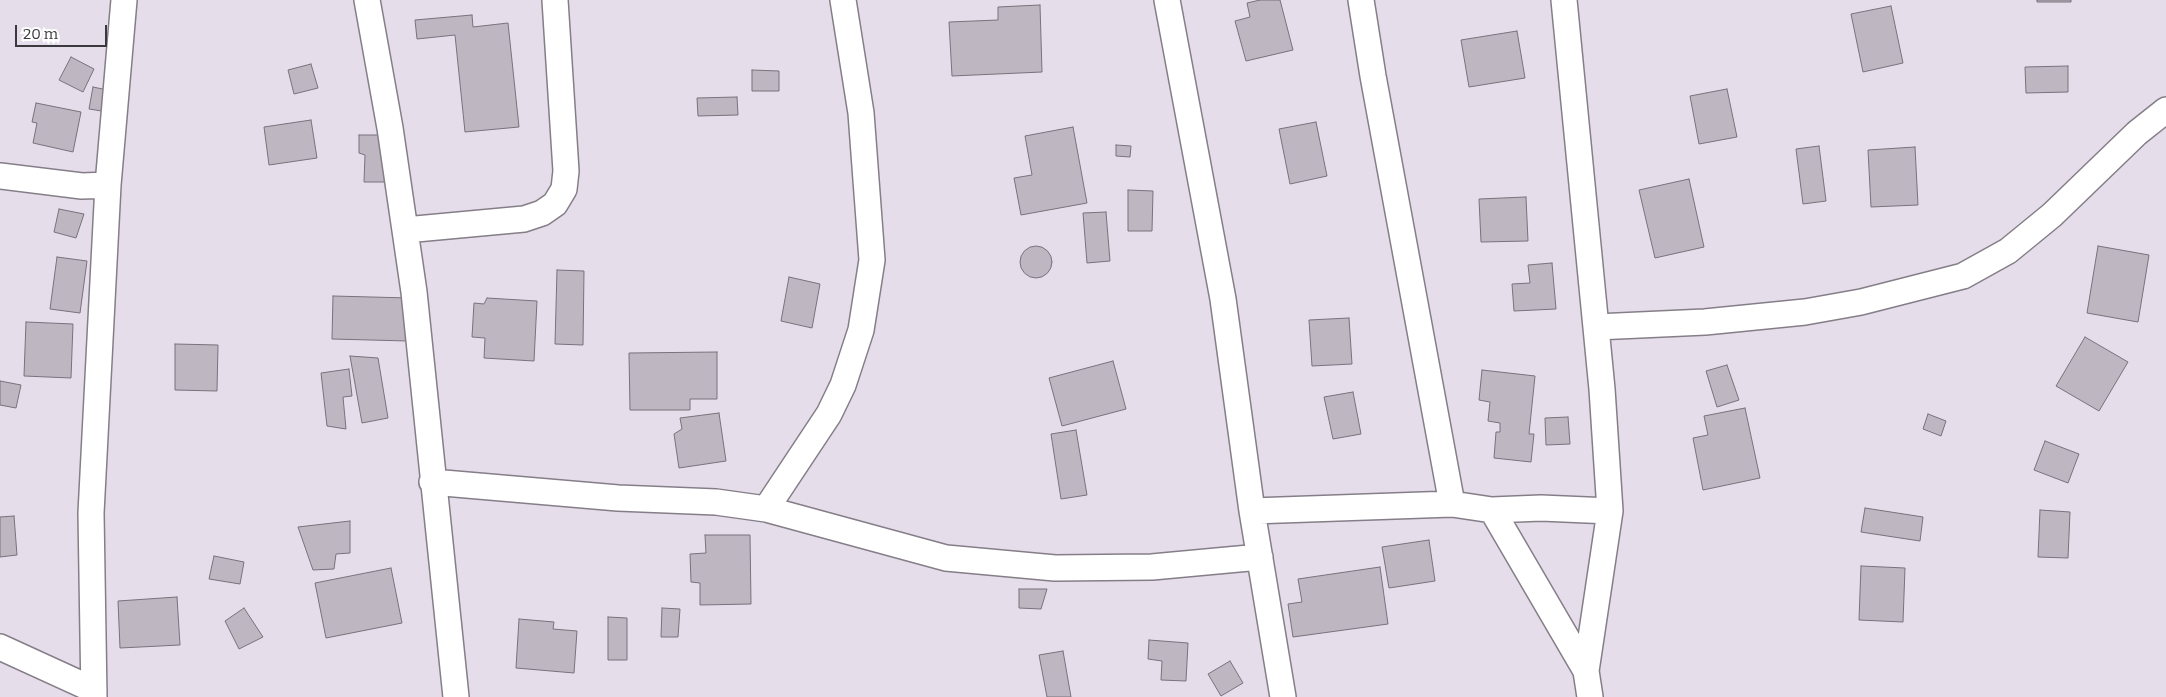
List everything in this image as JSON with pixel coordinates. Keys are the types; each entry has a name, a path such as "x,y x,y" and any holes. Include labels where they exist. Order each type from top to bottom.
{"street":[{"path":"0,647 94,693 91,513 108,185 124,0"},
{"path":"367,0 414,292 432,482 456,697"},
{"path":"405,230 524,219 542,213 556,204 564,189 566,171 555,0"},
{"path":"766,509 829,414 843,384 861,330 872,260 861,112 843,0"},
{"path":"1167,0 1223,299 1252,510 1283,697"},
{"path":"1361,0 1373,76 1452,504"},
{"path":"1564,0 1596,327 1610,511 1586,671 1590,697"},
{"path":"1596,327 1705,322 1805,312 1869,300 1963,276 2008,251 2052,215 2137,133 2166,110"},
{"path":"0,176 82,186 108,185"},
{"path":"432,482 618,498 716,502 766,509 946,558 1064,568 1152,567 1260,557"},
{"path":"1252,510 1452,504 1492,510 1541,508 1610,511"},
{"path":"1492,510 1586,671"}],"building":[{"path":"1260,0 1280,0 1293,50 1246,61 1235,21 1250,17 1247,3"},
{"path":"2037,0 2071,0 2071,2 2037,2"},
{"path":"1040,5 1042,72 952,76 949,22 998,20 998,7"},
{"path":"1891,6 1903,63 1863,72 1851,14"},
{"path":"472,15 473,27 508,23 519,127 465,132 455,35 417,39 415,20"},
{"path":"1517,31 1525,78 1469,87 1461,40"},
{"path":"71,57 94,69 83,92 59,80"},
{"path":"311,64 318,88 294,94 288,70"},
{"path":"2068,66 2068,92 2026,93 2025,67"},
{"path":"752,70 779,71 779,91 752,91"},
{"path":"93,87 112,91 108,112 89,109"},
{"path":"1727,89 1737,137 1699,144 1690,96"},
{"path":"737,97 738,115 698,116 697,98"},
{"path":"36,103 81,112 73,152 33,143 37,123 32,122"},
{"path":"311,120 317,158 269,165 264,127"},
{"path":"1316,122 1327,176 1290,184 1279,129"},
{"path":"1073,127 1087,203 1021,215 1014,178 1032,175 1025,136"},
{"path":"359,135 387,135 387,182 364,182 365,155 359,153"},
{"path":"1116,145 1131,146 1130,157 1116,156"},
{"path":"1819,146 1826,201 1803,204 1796,149"},
{"path":"1915,147 1918,205 1871,207 1868,150"},
{"path":"1689,179 1704,247 1655,258 1639,190"},
{"path":"1128,190 1153,191 1152,231 1128,231"},
{"path":"1526,197 1528,241 1481,242 1479,199"},
{"path":"59,209 84,214 76,238 54,232"},
{"path":"1106,212 1110,261 1087,263 1083,213"},
{"path":"1036,246 1042,247 1047,251 1051,256 1051,268 1047,273 1042,277 1036,278 1030,277 1025,273 1021,268 1020,262 1021,256 1025,251 1030,247"},
{"path":"2098,246 2149,255 2138,322 2087,313"},
{"path":"57,257 87,261 80,313 50,309"},
{"path":"1552,263 1556,309 1514,311 1512,284 1530,283 1528,265"},
{"path":"557,270 584,271 583,345 555,344"},
{"path":"789,277 820,284 812,328 781,321"},
{"path":"333,296 409,298 408,341 332,339"},
{"path":"487,298 537,301 534,361 484,358 485,338 472,337 474,303 484,304"},
{"path":"1349,318 1352,364 1312,366 1309,320"},
{"path":"26,322 73,324 71,378 24,376"},
{"path":"2085,337 2128,362 2099,411 2056,386"},
{"path":"175,344 218,345 217,391 175,390"},
{"path":"717,352 717,399 690,399 690,410 630,410 629,353"},
{"path":"350,356 378,358 388,418 362,423"},
{"path":"1113,361 1126,409 1062,426 1049,378"},
{"path":"1727,365 1739,400 1717,407 1706,371"},
{"path":"349,369 352,396 343,397 346,429 327,426 321,373"},
{"path":"1482,370 1535,376 1529,434 1534,434 1531,462 1494,458 1496,432 1500,432 1500,423 1488,421 1490,402 1479,400"},
{"path":"0,381 21,385 16,408 0,405"},
{"path":"1353,392 1361,434 1333,439 1324,397"},
{"path":"1745,408 1760,478 1703,490 1693,438 1708,435 1704,416"},
{"path":"719,413 726,461 679,468 674,434 682,429 680,418"},
{"path":"1928,414 1946,421 1941,436 1923,429"},
{"path":"1568,417 1570,444 1546,445 1545,418"},
{"path":"1076,430 1087,495 1061,499 1051,434"},
{"path":"2045,441 2079,454 2068,483 2034,470"},
{"path":"1865,508 1923,517 1920,541 1861,532"},
{"path":"2040,510 2070,512 2068,558 2038,557"},
{"path":"14,516 17,555 0,557 0,517"},
{"path":"350,521 350,553 336,554 334,569 313,570 298,527"},
{"path":"705,535 750,535 751,604 700,605 700,583 691,582 690,554 706,553"},
{"path":"1429,540 1435,581 1389,588 1382,547"},
{"path":"214,556 244,562 240,584 209,579"},
{"path":"1861,566 1905,568 1903,622 1859,620"},
{"path":"1380,567 1388,624 1293,637 1288,604 1302,602 1298,579"},
{"path":"391,568 402,623 326,638 315,583"},
{"path":"1019,589 1047,589 1041,609 1019,608"},
{"path":"177,597 180,645 120,648 118,601"},
{"path":"244,608 263,637 239,649 225,621"},
{"path":"662,608 680,609 678,637 661,637"},
{"path":"608,617 627,618 627,660 608,660"},
{"path":"519,619 554,622 553,629 577,631 574,673 516,668"},
{"path":"1149,640 1188,643 1186,681 1161,680 1162,661 1148,659"},
{"path":"1063,651 1071,697 1047,697 1039,655"},
{"path":"1230,661 1243,683 1221,696 1208,674"}]}
